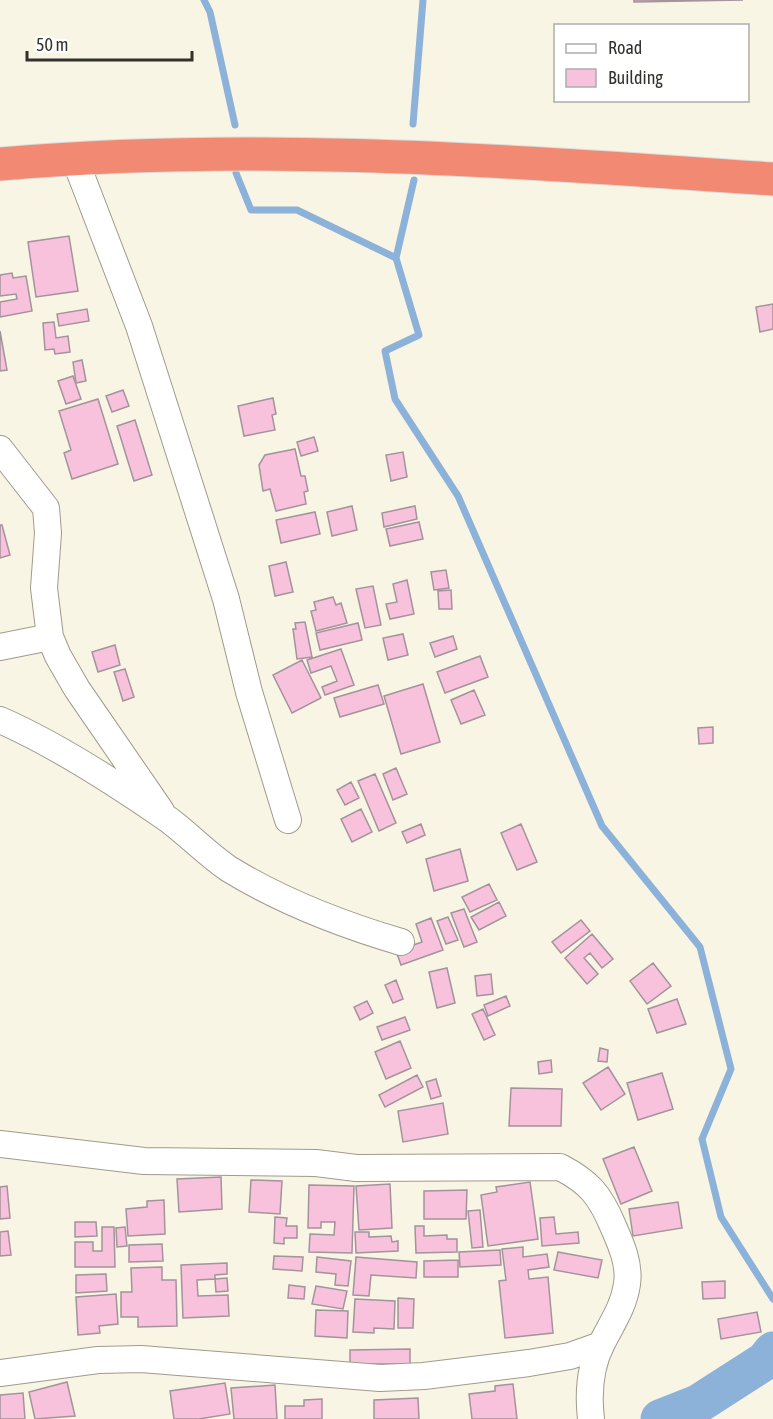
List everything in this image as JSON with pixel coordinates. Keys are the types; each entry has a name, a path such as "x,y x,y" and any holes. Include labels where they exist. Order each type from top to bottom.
{"highway":[{"path":"0,164 74,157 236,155 501,161 773,179"}],"street":[{"path":"74,157 139,326 226,599 249,692 288,820"},
{"path":"0,449 46,508 48,533 44,588 50,637 77,689 169,821"},
{"path":"0,647 50,637"},
{"path":"0,720 81,765 169,821 227,867 271,892 330,919 401,942"},
{"path":"0,1144 144,1161 316,1163 356,1168 560,1167 580,1177 597,1193 624,1253 627,1282 622,1301 601,1345 591,1374 591,1419"},
{"path":"0,1373 98,1359 141,1359 380,1378 424,1376 570,1356 601,1345"}],"building":[{"path":"634,0 743,0 634,2"},
{"path":"69,236 78,291 36,297 28,242"},
{"path":"12,273 13,278 26,276 32,311 0,317 0,302 17,299 16,294 0,296 0,275"},
{"path":"773,304 773,329 760,332 756,307"},
{"path":"87,309 89,321 59,326 57,314"},
{"path":"54,322 56,338 68,336 70,352 55,354 54,349 45,350 43,323"},
{"path":"0,331 7,370 0,371"},
{"path":"82,360 86,381 76,383 73,362"},
{"path":"73,376 81,399 66,404 58,381"},
{"path":"123,390 129,406 112,412 106,396"},
{"path":"273,398 276,414 272,415 275,430 244,436 238,406"},
{"path":"98,399 118,464 72,479 64,453 71,450 59,411"},
{"path":"135,420 152,475 134,481 117,426"},
{"path":"314,437 318,451 301,456 297,442"},
{"path":"295,449 301,476 305,476 308,491 304,492 306,504 276,511 270,489 263,491 259,465 265,455"},
{"path":"403,452 407,477 391,481 386,455"},
{"path":"352,506 357,530 332,536 327,512"},
{"path":"415,506 417,519 384,527 382,513"},
{"path":"315,512 320,534 281,543 276,520"},
{"path":"419,522 423,539 390,546 386,529"},
{"path":"0,525 2,525 10,555 0,558"},
{"path":"286,562 293,592 275,596 269,566"},
{"path":"446,570 449,588 434,590 431,572"},
{"path":"407,580 414,614 390,619 386,604 397,602 393,584"},
{"path":"373,586 381,625 365,628 356,589"},
{"path":"451,590 452,609 439,609 438,591"},
{"path":"333,597 336,605 341,603 347,623 316,631 311,611 316,610 314,602"},
{"path":"305,622 312,657 297,659 293,629 296,629 295,623"},
{"path":"358,623 362,640 320,650 316,633"},
{"path":"403,634 408,655 388,660 383,638"},
{"path":"453,636 457,649 435,657 430,643"},
{"path":"115,645 120,665 98,672 92,652"},
{"path":"341,649 354,685 325,695 322,687 337,681 331,666 311,673 307,660"},
{"path":"480,656 488,677 445,693 437,672"},
{"path":"302,660 321,698 292,713 273,675"},
{"path":"125,669 134,697 123,701 114,672"},
{"path":"423,684 440,742 401,754 384,696"},
{"path":"378,685 384,704 340,717 334,698"},
{"path":"474,690 485,715 461,724 451,700"},
{"path":"713,727 713,743 699,744 698,728"},
{"path":"396,768 407,794 393,800 383,774"},
{"path":"375,774 396,823 379,831 358,781"},
{"path":"351,782 359,798 345,805 337,790"},
{"path":"361,809 372,832 352,842 341,819"},
{"path":"421,824 425,835 407,843 402,832"},
{"path":"521,824 537,862 517,870 501,833"},
{"path":"460,849 468,881 434,891 426,859"},
{"path":"489,884 497,900 470,912 462,897"},
{"path":"499,902 506,916 479,930 471,917"},
{"path":"464,909 477,942 464,947 451,913"},
{"path":"448,917 458,940 446,944 437,921"},
{"path":"431,918 443,950 401,965 396,951 422,942 416,924"},
{"path":"581,920 590,931 561,953 552,942"},
{"path":"592,934 613,959 602,968 590,953 584,958 598,974 587,984 565,958"},
{"path":"653,963 671,986 647,1004 630,981"},
{"path":"447,968 455,1003 437,1008 429,972"},
{"path":"491,974 493,994 477,996 475,976"},
{"path":"396,980 403,999 393,1003 385,985"},
{"path":"506,996 510,1006 488,1016 484,1005"},
{"path":"677,999 686,1024 657,1033 648,1009"},
{"path":"367,1001 373,1013 360,1020 354,1007"},
{"path":"483,1009 495,1035 484,1040 472,1014"},
{"path":"405,1017 410,1030 382,1040 377,1027"},
{"path":"400,1041 411,1068 386,1079 375,1052"},
{"path":"600,1048 608,1050 607,1062 598,1061"},
{"path":"551,1060 552,1072 539,1074 538,1062"},
{"path":"608,1067 625,1094 601,1110 583,1083"},
{"path":"662,1073 673,1109 638,1120 627,1083"},
{"path":"417,1075 423,1087 385,1107 379,1095"},
{"path":"436,1079 441,1096 431,1099 426,1082"},
{"path":"511,1088 562,1089 561,1126 509,1126"},
{"path":"443,1103 448,1134 403,1142 398,1111"},
{"path":"634,1147 652,1191 621,1204 603,1159"},
{"path":"221,1177 222,1209 179,1212 177,1179"},
{"path":"251,1180 282,1181 280,1214 249,1212"},
{"path":"530,1182 538,1239 488,1246 481,1195 497,1192 496,1187"},
{"path":"390,1184 392,1228 359,1230 356,1186"},
{"path":"309,1185 354,1186 352,1253 309,1252 310,1234 334,1235 335,1222 321,1222 321,1228 308,1228"},
{"path":"7,1186 10,1218 0,1219 0,1187"},
{"path":"467,1190 466,1219 424,1219 424,1191"},
{"path":"164,1200 165,1234 128,1236 126,1209 147,1207 147,1201"},
{"path":"678,1202 682,1228 633,1236 629,1209"},
{"path":"480,1210 483,1247 472,1248 468,1211"},
{"path":"275,1217 287,1218 286,1226 297,1226 297,1238 284,1238 284,1244 274,1243"},
{"path":"554,1217 556,1234 578,1232 579,1243 542,1246 540,1218"},
{"path":"75,1222 96,1222 97,1236 75,1237"},
{"path":"415,1226 424,1226 424,1236 447,1235 447,1239 457,1239 457,1252 416,1253"},
{"path":"102,1227 114,1227 115,1267 75,1267 75,1242 93,1242 93,1251 102,1251"},
{"path":"125,1227 127,1246 117,1247 116,1228"},
{"path":"8,1231 11,1255 0,1256 0,1232"},
{"path":"355,1232 369,1232 369,1237 391,1236 392,1242 398,1241 398,1251 356,1253"},
{"path":"162,1244 163,1261 129,1262 129,1245"},
{"path":"523,1247 523,1257 547,1254 549,1267 528,1270 529,1279 548,1277 553,1333 505,1338 499,1281 506,1280 502,1249"},
{"path":"500,1250 501,1265 460,1267 459,1252"},
{"path":"558,1252 602,1260 598,1278 554,1270"},
{"path":"274,1256 303,1257 302,1271 273,1269"},
{"path":"317,1257 351,1261 348,1286 335,1285 336,1274 316,1272"},
{"path":"356,1257 417,1262 416,1278 371,1275 369,1296 353,1295"},
{"path":"458,1260 458,1277 424,1277 424,1261"},
{"path":"227,1263 227,1274 215,1275 215,1279 197,1280 198,1296 228,1295 229,1316 183,1318 181,1265"},
{"path":"162,1267 162,1280 176,1280 177,1326 138,1327 138,1317 121,1317 121,1292 132,1292 131,1268"},
{"path":"106,1274 107,1291 76,1293 76,1275"},
{"path":"227,1278 228,1291 216,1292 215,1279"},
{"path":"725,1281 725,1298 703,1299 702,1282"},
{"path":"289,1285 305,1287 304,1299 288,1298"},
{"path":"316,1286 347,1291 343,1309 312,1304"},
{"path":"116,1294 118,1324 99,1326 100,1333 78,1335 76,1297"},
{"path":"398,1298 414,1299 413,1328 398,1328"},
{"path":"355,1299 395,1301 394,1329 374,1328 374,1333 353,1332"},
{"path":"316,1310 348,1311 347,1338 315,1336"},
{"path":"757,1312 761,1332 721,1339 718,1319"},
{"path":"410,1349 410,1364 350,1364 350,1350"},
{"path":"67,1382 75,1416 35,1419 29,1392"},
{"path":"225,1383 230,1414 199,1419 174,1419 170,1391"},
{"path":"513,1384 517,1419 472,1419 469,1394 495,1391 495,1386"},
{"path":"275,1385 277,1419 234,1419 231,1388"},
{"path":"23,1393 25,1419 0,1419 0,1395"},
{"path":"418,1398 419,1419 374,1419 374,1400"},
{"path":"322,1399 322,1419 285,1419 285,1406 304,1406 304,1400"}],"waterway":[{"path":"204,0 210,12 235,125"},
{"path":"413,124 423,0"},
{"path":"236,173 251,210 297,210 396,258"},
{"path":"414,180 396,258 419,335 385,351 395,399 458,496 602,826 700,947 731,1069 702,1139 721,1217 773,1299"},
{"path":"660,1419 698,1404 765,1361 773,1351"}]}
